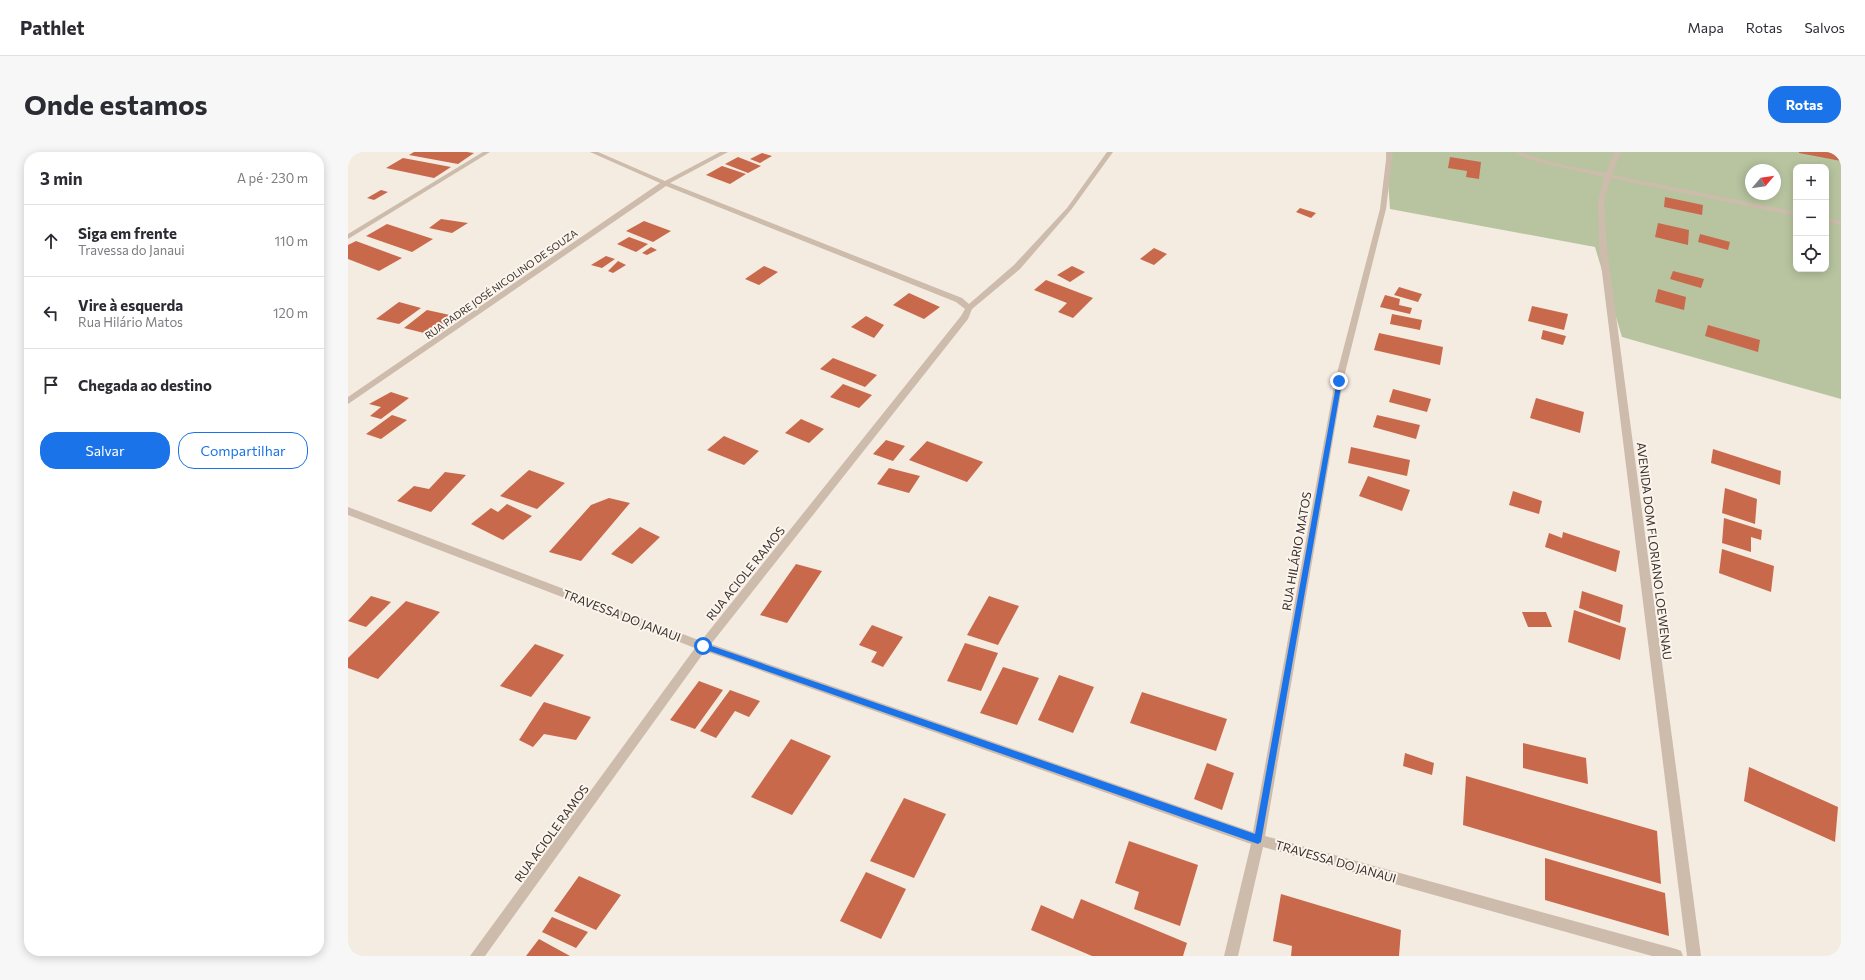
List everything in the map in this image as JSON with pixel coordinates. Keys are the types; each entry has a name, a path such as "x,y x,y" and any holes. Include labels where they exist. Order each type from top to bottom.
{"street":[{"path":"348,236 487,152"},
{"path":"593,152 959,300 969,308"},
{"name":"RUA PADRE JOSÉ NICOLINO DE SOUZA","path":"348,401 665,182 725,152"},
{"name":"RUA ACIOLE RAMOS","path":"477,956 703,646 965,317 969,308 1017,267 1070,209 1110,152"},
{"name":"RUA HILÁRIO MATOS","path":"1231,956 1258,840 1339,381 1382,209 1390,152"},
{"path":"1517,152 1532,159 1608,176 1793,213"},
{"name":"AVENIDA DOM FLORIANO LOEWENAU","path":"1618,152 1608,176 1601,201 1603,248 1694,956"},
{"path":"1829,221 1841,223"},
{"name":"TRAVESSA DO JANAUI","path":"348,511 703,646 1258,840 1676,956"}],"green space":[{"path":"1386,152 1841,152 1841,399 1622,337 1595,247 1390,209"}],"building":[{"path":"414,152 474,153 458,164 409,155"},
{"path":"1841,152 1841,161 1799,153"},
{"path":"762,153 772,156 760,163 750,159"},
{"path":"738,157 761,166 748,173 725,164"},
{"path":"1450,157 1481,162 1479,179 1466,177 1467,171 1448,168"},
{"path":"403,158 451,167 434,178 386,168"},
{"path":"722,166 746,174 730,184 706,175"},
{"path":"381,190 388,192 374,200 367,198"},
{"path":"1665,197 1703,205 1702,215 1664,207"},
{"path":"1300,208 1316,213 1311,218 1296,212"},
{"path":"441,219 468,223 452,233 429,228"},
{"path":"644,221 671,231 653,242 626,231"},
{"path":"1658,223 1689,230 1688,245 1655,237"},
{"path":"387,224 433,239 412,252 366,236"},
{"path":"1700,234 1730,242 1728,250 1698,242"},
{"path":"629,237 648,244 636,252 617,244"},
{"path":"356,241 402,258 379,271 348,259 348,245"},
{"path":"651,247 657,250 647,255 642,253"},
{"path":"1154,248 1167,254 1154,265 1140,259"},
{"path":"606,256 615,259 602,268 591,265"},
{"path":"618,261 626,265 613,273 608,271"},
{"path":"764,266 778,272 759,285 745,279"},
{"path":"1072,266 1085,272 1070,282 1057,275"},
{"path":"1673,271 1704,279 1701,288 1670,279"},
{"path":"1046,280 1093,298 1073,318 1058,312 1067,303 1034,290"},
{"path":"1399,287 1422,294 1418,302 1394,295"},
{"path":"1658,289 1686,297 1684,310 1655,302"},
{"path":"909,293 940,307 924,319 893,305"},
{"path":"1385,295 1400,299 1399,305 1412,308 1410,314 1380,307"},
{"path":"399,302 421,308 399,324 376,319"},
{"path":"1532,306 1568,314 1564,330 1528,321"},
{"path":"427,310 459,317 436,336 404,328"},
{"path":"1392,314 1422,320 1420,330 1390,324"},
{"path":"866,316 884,325 874,338 851,327"},
{"path":"1708,325 1760,340 1758,352 1705,336"},
{"path":"1543,330 1566,336 1563,345 1541,339"},
{"path":"1379,333 1443,347 1440,365 1374,350"},
{"path":"833,358 877,375 865,387 820,369"},
{"path":"843,384 872,395 859,408 830,397"},
{"path":"1393,389 1431,399 1427,412 1389,402"},
{"path":"391,392 409,398 381,419 370,416 381,407 369,404"},
{"path":"1536,398 1584,412 1580,433 1530,418"},
{"path":"392,415 407,420 381,439 366,434"},
{"path":"1377,415 1420,425 1416,439 1373,427"},
{"path":"801,419 824,429 809,443 785,433"},
{"path":"724,436 759,451 744,465 707,450"},
{"path":"886,440 905,446 893,461 873,454"},
{"path":"927,441 983,462 967,482 909,460"},
{"path":"1351,447 1410,460 1407,476 1348,463"},
{"path":"1713,449 1781,471 1780,485 1711,463"},
{"path":"889,468 920,476 909,493 877,484"},
{"path":"529,470 565,483 537,509 500,496"},
{"path":"445,472 466,475 431,512 397,501 414,486 429,489"},
{"path":"1368,476 1410,490 1402,511 1359,496"},
{"path":"1725,488 1757,499 1755,524 1722,513"},
{"path":"1513,491 1542,501 1539,514 1509,505"},
{"path":"609,498 630,503 581,561 549,552 591,505"},
{"path":"507,504 532,516 503,540 471,524 491,508 498,512"},
{"path":"1724,518 1762,530 1761,540 1751,537 1751,552 1722,543"},
{"path":"640,527 660,537 632,564 611,554"},
{"path":"1563,532 1620,551 1616,572 1545,547 1549,533 1562,538"},
{"path":"1722,549 1774,566 1771,592 1719,573"},
{"path":"796,564 822,571 787,623 760,615"},
{"path":"1582,591 1623,605 1620,623 1579,608"},
{"path":"371,596 391,602 366,627 348,621"},
{"path":"989,596 1019,606 998,645 967,635"},
{"path":"406,601 440,612 378,679 348,668 348,658"},
{"path":"1574,610 1626,628 1620,660 1568,642"},
{"path":"1522,612 1546,612 1552,627 1528,627"},
{"path":"872,625 903,637 883,667 871,662 877,652 859,645"},
{"path":"965,643 998,653 981,691 947,681"},
{"path":"535,644 564,655 531,697 500,686"},
{"path":"1003,667 1039,678 1017,725 980,713"},
{"path":"1059,675 1094,687 1073,733 1038,720"},
{"path":"699,681 723,690 695,729 670,720"},
{"path":"730,690 760,701 749,717 735,711 716,738 700,731"},
{"path":"1142,692 1227,719 1216,751 1130,723"},
{"path":"544,702 591,717 576,740 544,734 533,747 519,740"},
{"path":"791,739 831,756 792,815 751,797"},
{"path":"1523,743 1586,758 1588,784 1523,768"},
{"path":"1405,753 1434,763 1432,775 1403,766"},
{"path":"1207,763 1234,773 1222,810 1194,799"},
{"path":"1749,767 1838,807 1835,842 1744,801"},
{"path":"1466,776 1657,831 1661,884 1463,825"},
{"path":"904,798 946,814 914,878 870,861"},
{"path":"1129,841 1198,865 1180,926 1134,909 1139,892 1115,883"},
{"path":"1545,858 1665,893 1669,936 1545,900"},
{"path":"866,872 906,889 881,939 840,921"},
{"path":"579,876 621,895 596,930 554,911"},
{"path":"1281,894 1401,930 1399,956 1291,956 1292,946 1273,941"},
{"path":"1081,899 1187,943 1183,956 1092,956 1031,930 1041,905 1073,919"},
{"path":"552,917 588,932 576,948 542,932"},
{"path":"539,939 570,956 526,956"}],"route":[{"path":"703,646 1258,840 1339,381"}]}
